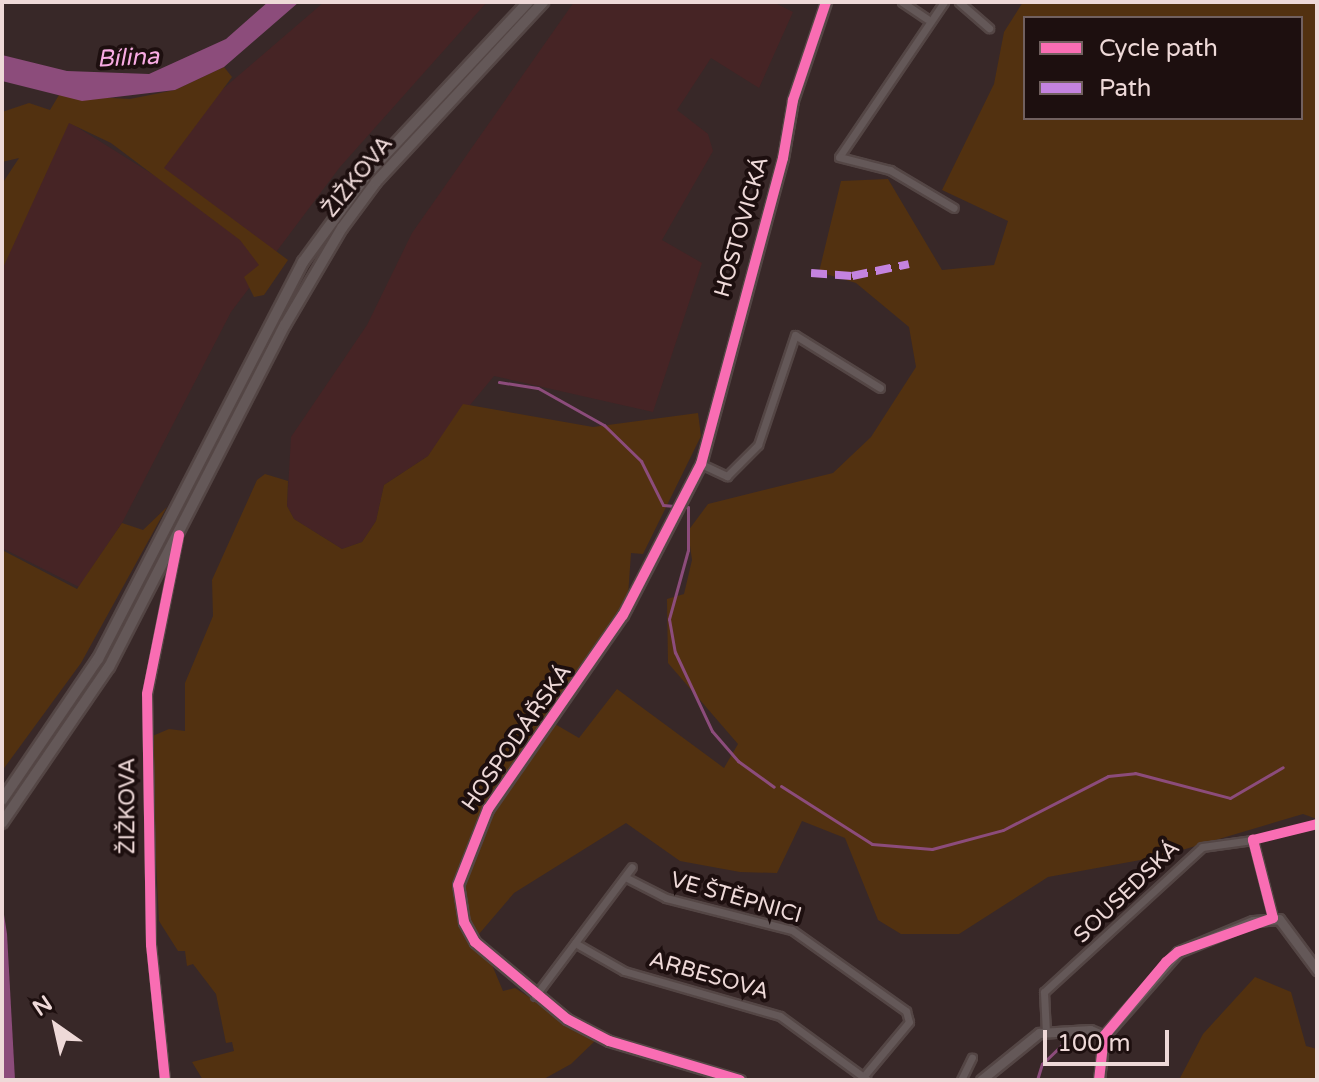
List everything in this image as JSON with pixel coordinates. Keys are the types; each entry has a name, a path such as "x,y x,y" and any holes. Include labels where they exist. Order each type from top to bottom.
{"main road":[{"name":"ŽIŽKOVA","path":"2,800 98,659 250,359 303,262 348,197 528,2"},
{"name":"ŽIŽKOVA","path":"2,823 109,667 277,338 342,228 376,182 543,2"}],"street":[{"name":"HOSTOVICKÁ","path":"701,464 783,158 793,100 826,2"},
{"path":"902,2 927,19"},
{"path":"944,2 927,19 839,157 890,170 954,208"},
{"path":"959,2 989,28"},
{"path":"701,464 727,476 758,445 795,335 880,388"},
{"name":"HOSPODÁŘSKÁ","path":"701,464 623,615 501,790 467,851 458,885 464,922 497,966 535,996 609,1041 740,1080"},
{"name":"ŽIŽKOVA","path":"165,1080 148,860 147,694 179,535"},
{"name":"SOUSEDSKÁ","path":"1046,1033 1044,992 1102,943 1176,866 1202,847 1253,840 1273,918"},
{"path":"535,996 632,867"},
{"name":"VE ŠTĚPNICI","path":"625,877 666,898 792,930 909,1017 865,1079"},
{"path":"1099,1080 1104,1036 1178,952 1273,918 1289,927 1317,970"},
{"name":"ARBESOVA","path":"575,943 624,971 780,1016 865,1079"},
{"path":"981,1080 1046,1033 1090,1030 1104,1036"},
{"path":"961,1080 972,1057"}],"shaded area":[{"path":"268,2 299,2 224,67 175,90 82,101 2,81 2,55 67,71 149,74 226,39"},
{"path":"324,2 487,2 340,167 231,312 122,523 79,587 2,548 2,253 69,122 157,177 210,100"},
{"path":"574,2 773,2 793,12 759,88 711,58 677,110 708,134 713,151 662,240 702,263 653,412 494,376 428,456 384,485 376,521 362,542 342,549 294,519 287,506 291,437 367,325 412,233"},
{"path":"1023,2 1317,2 1317,819 1303,814 1162,856 1048,877 959,934 901,934 878,920 845,838 802,821 777,873 740,872 680,861 626,823 514,893 479,934 503,991 515,988 596,1040 571,1064 542,1080 203,1080 192,1062 234,1051 232,1042 226,1043 216,994 193,964 187,966 185,951 178,951 159,921 150,737 169,729 185,731 185,683 213,616 212,580 257,480 265,474 288,481 287,506 294,519 342,549 362,542 376,521 384,485 428,456 463,404 593,427 698,413 701,436 643,554 631,553 628,596 548,720 579,738 617,689 724,768 738,744 668,663 667,599 684,594 692,560 688,531 708,504 833,473 871,437 916,367 909,327 856,283 819,272 841,181 888,179 942,270 994,265 1008,221 942,190 994,84 1004,32"},
{"path":"224,67 232,77 164,168 288,260 264,295 254,297 244,277 259,265 240,240 111,143 69,123 2,270 2,184 19,158 2,162 2,112 29,103 50,110 59,95 130,99 175,90"},
{"path":"167,507 81,663 2,771 2,550 77,589 122,523 143,530"},
{"path":"2,902 7,934 15,1080 2,1080"},
{"path":"1255,977 1291,992 1306,1046 1317,1049 1317,1080 1179,1080 1203,1034"}],"waterway":[{"path":"499,382 538,388 604,425 641,461 663,505 688,507 688,550 669,619 675,652 712,731 738,761 774,787"},
{"path":"781,786 872,844 932,849 1003,830 1108,776 1135,773 1230,798 1283,767"},
{"path":"1037,1080 1042,1064 1066,1041"}],"marked path":[{"path":"811,273 852,276 909,264"}],"cycle path":[{"path":"740,1080 609,1041 567,1019 475,942 464,922 458,885 488,809 623,615 701,464 783,158 793,100 826,2"},
{"path":"165,1080 151,945 147,694 179,535"},
{"path":"1099,1080 1104,1036 1166,962 1178,952 1273,918 1253,840 1317,824"}],"water label":[{"name":"Bílina","path":"128,58"}]}
